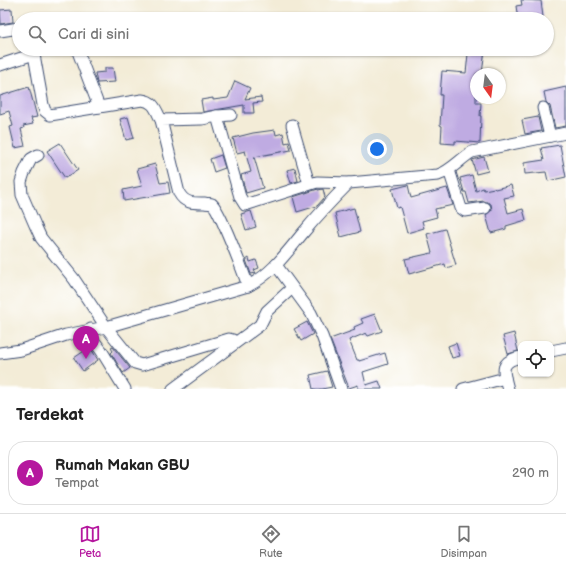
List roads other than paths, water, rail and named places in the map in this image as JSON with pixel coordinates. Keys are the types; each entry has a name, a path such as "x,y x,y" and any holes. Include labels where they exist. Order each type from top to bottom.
{"street":[{"path":"0,31 12,29"},
{"path":"0,65 23,56"},
{"path":"34,56 42,105 47,114 50,115 142,100 147,100 154,106 161,120 179,193 182,198 189,203 209,204 213,206 223,225 248,286"},
{"path":"80,56 99,107"},
{"path":"543,108 550,136"},
{"path":"161,120 232,115"},
{"path":"217,116 240,197 245,205 317,182 349,183 438,175 449,170 472,152 566,133"},
{"path":"292,125 310,184"},
{"path":"38,155 31,159 21,182 22,194 27,209 41,238 74,279 106,328 135,364 138,365 228,339 233,340 234,344"},
{"path":"449,170 461,208 465,211 485,208"},
{"path":"0,353 21,350 66,335 92,329 106,328 248,286 259,280 276,265 328,204 349,183"},
{"path":"276,265 311,313 322,336 341,389"},
{"path":"173,389 262,324 267,310 292,288"},
{"path":"92,329 90,336 101,350 125,389"},
{"path":"554,350 566,348"},
{"path":"508,389 504,371 505,365 508,360 518,358"},
{"path":"463,389 505,378"}],"place":[{"name":"Rumah Makan GBU","path":"86,359"}]}
